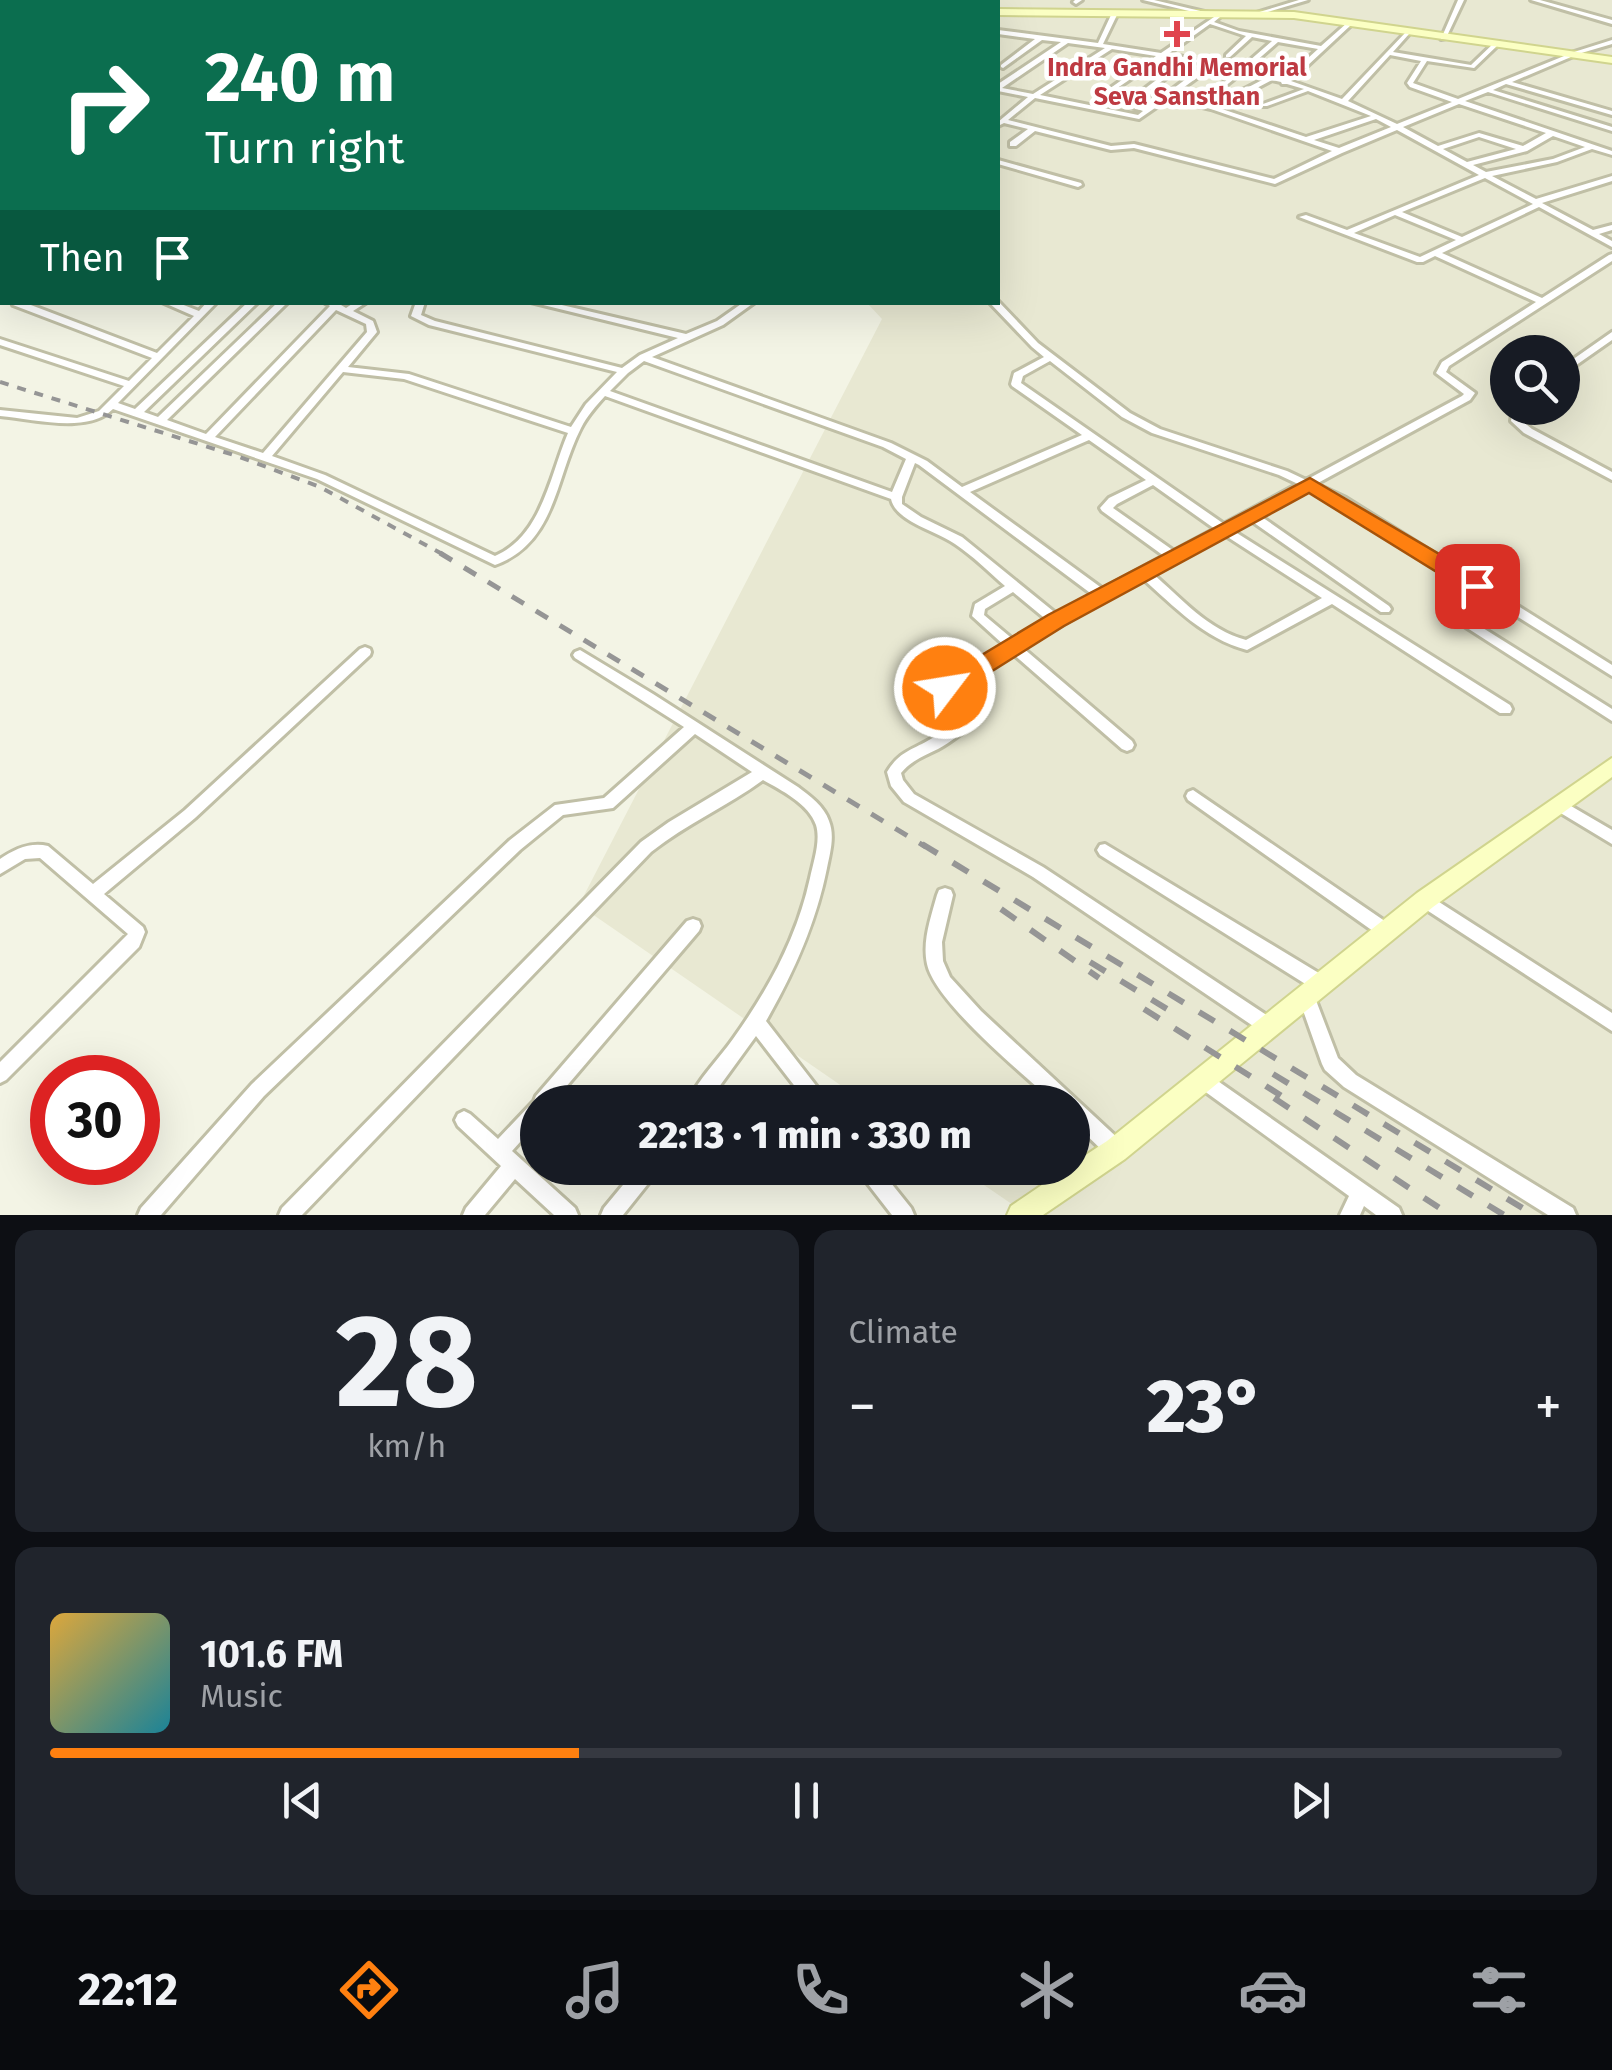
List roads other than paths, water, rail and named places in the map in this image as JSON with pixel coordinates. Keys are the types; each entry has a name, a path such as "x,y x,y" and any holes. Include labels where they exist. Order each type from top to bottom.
{"street":[{"path":"1146,0 1251,35 1322,48"},
{"path":"1000,12 1214,20 1304,0"},
{"path":"1443,38 1460,0"},
{"path":"1534,0 1612,22"},
{"path":"1259,13 1612,60"},
{"path":"1099,46 1114,15"},
{"path":"1148,110 1102,96 1214,20"},
{"path":"1003,66 1060,24"},
{"path":"1284,83 1349,24"},
{"path":"1000,32 1188,59 1344,102 1398,127 1612,244"},
{"path":"1344,102 1406,34"},
{"path":"1228,56 1251,35"},
{"path":"1224,85 1277,40"},
{"path":"1000,87 1066,42"},
{"path":"1000,124 1033,128 1111,148 1134,146 1268,182 1282,180 1340,151 1576,53 1612,42"},
{"path":"1388,53 1472,67 1497,43"},
{"path":"1000,124 1034,96 1110,48"},
{"path":"1188,59 1146,90 1340,151"},
{"path":"1424,60 1410,85 1612,152"},
{"path":"1000,88 1134,117 1211,64"},
{"path":"1193,77 1247,90"},
{"path":"1213,108 1269,79"},
{"path":"1508,83 1612,113"},
{"path":"1265,105 1306,90"},
{"path":"1491,90 1612,129"},
{"path":"1306,140 1376,116"},
{"path":"1506,144 1532,126"},
{"path":"1013,144 1033,128"},
{"path":"1465,165 1524,149 1552,133"},
{"path":"1436,149 1473,136 1524,149"},
{"path":"1347,233 1485,175 1519,165 1572,158 1592,146"},
{"path":"1000,163 1078,184"},
{"path":"1303,217 1414,259 1436,254 1537,203 1612,178"},
{"path":"1396,213 1463,240"},
{"path":"1592,233 1612,227"},
{"path":"1436,254 1542,301"},
{"path":"945,688 1056,620 1466,398 1470,393 1467,388 1444,376 1442,367 1612,257"},
{"path":"19,305 160,357"},
{"path":"174,305 201,315"},
{"path":"0,413 78,421 92,418 113,405 210,305"},
{"path":"136,414 251,305"},
{"path":"159,422 281,305"},
{"path":"420,305 416,316 420,319 624,372"},
{"path":"548,305 685,337"},
{"path":"113,405 268,456 373,500 496,561 511,554 539,521 574,431 603,392 643,357 720,323 747,305"},
{"path":"996,305 1050,357 1138,423 1310,484 1612,671"},
{"path":"208,438 336,307 374,328 268,456"},
{"path":"1580,359 1612,335"},
{"path":"0,342 132,385"},
{"path":"643,357 912,456 1102,595"},
{"path":"1050,357 1018,375 1016,384 1223,529 1505,709"},
{"path":"340,369 406,376 574,431"},
{"path":"603,392 896,496"},
{"path":"1521,425 1612,478"},
{"path":"962,492 1089,436"},
{"path":"912,456 896,496 903,512 958,540 1056,620"},
{"path":"1153,481 1106,508 1109,514 1174,557"},
{"path":"1251,514 1384,609"},
{"path":"1145,574 1232,643 1247,645 1332,599"},
{"path":"1014,586 976,612 1127,745"},
{"path":"1451,612 1612,716"},
{"path":"94,893 190,814 365,652"},
{"path":"580,655 763,772 821,818 825,833 816,892 802,936 783,980 710,1085"},
{"path":"970,719 936,744 907,754 900,762 894,772 896,782 909,798 1038,872 1268,1026"},
{"path":"148,1215 267,1080 515,846 560,809 608,804 694,727"},
{"path":"1020,1215 1116,1150 1425,900 1612,766"},
{"path":"289,1215 635,856 665,830 729,797 763,772"},
{"path":"1193,796 1386,932"},
{"path":"1558,805 1612,838"},
{"path":"1105,850 1314,990 1324,1049 1341,1072 1566,1215"},
{"path":"0,867 22,853 43,851 137,932 132,942 0,1074"},
{"path":"945,895 934,934 934,956 944,986 1049,1085"},
{"path":"1425,900 1612,1024"},
{"path":"557,1085 693,926"},
{"path":"756,1022 805,1085"},
{"path":"1202,1078 1392,1215"},
{"path":"464,1120 568,1215"},
{"path":"1090,1125 1116,1150"},
{"path":"473,1215 520,1137"},
{"path":"612,1215 635,1185"},
{"path":"881,1185 904,1215"},
{"path":"1350,1215 1360,1193"}],"railway":[{"path":"0,382 237,456 320,487 444,555"},
{"path":"440,553 926,847"},
{"path":"922,844 1534,1215"},
{"path":"1001,909 1099,978"},
{"path":"1090,962 1167,1009"},
{"path":"1144,1009 1288,1100"},
{"path":"1273,1074 1504,1215"},
{"path":"1274,1098 1450,1215"}],"place":[{"name":"Indra Gandhi Memorial Seva Sansthan","path":"1177,34"}]}
